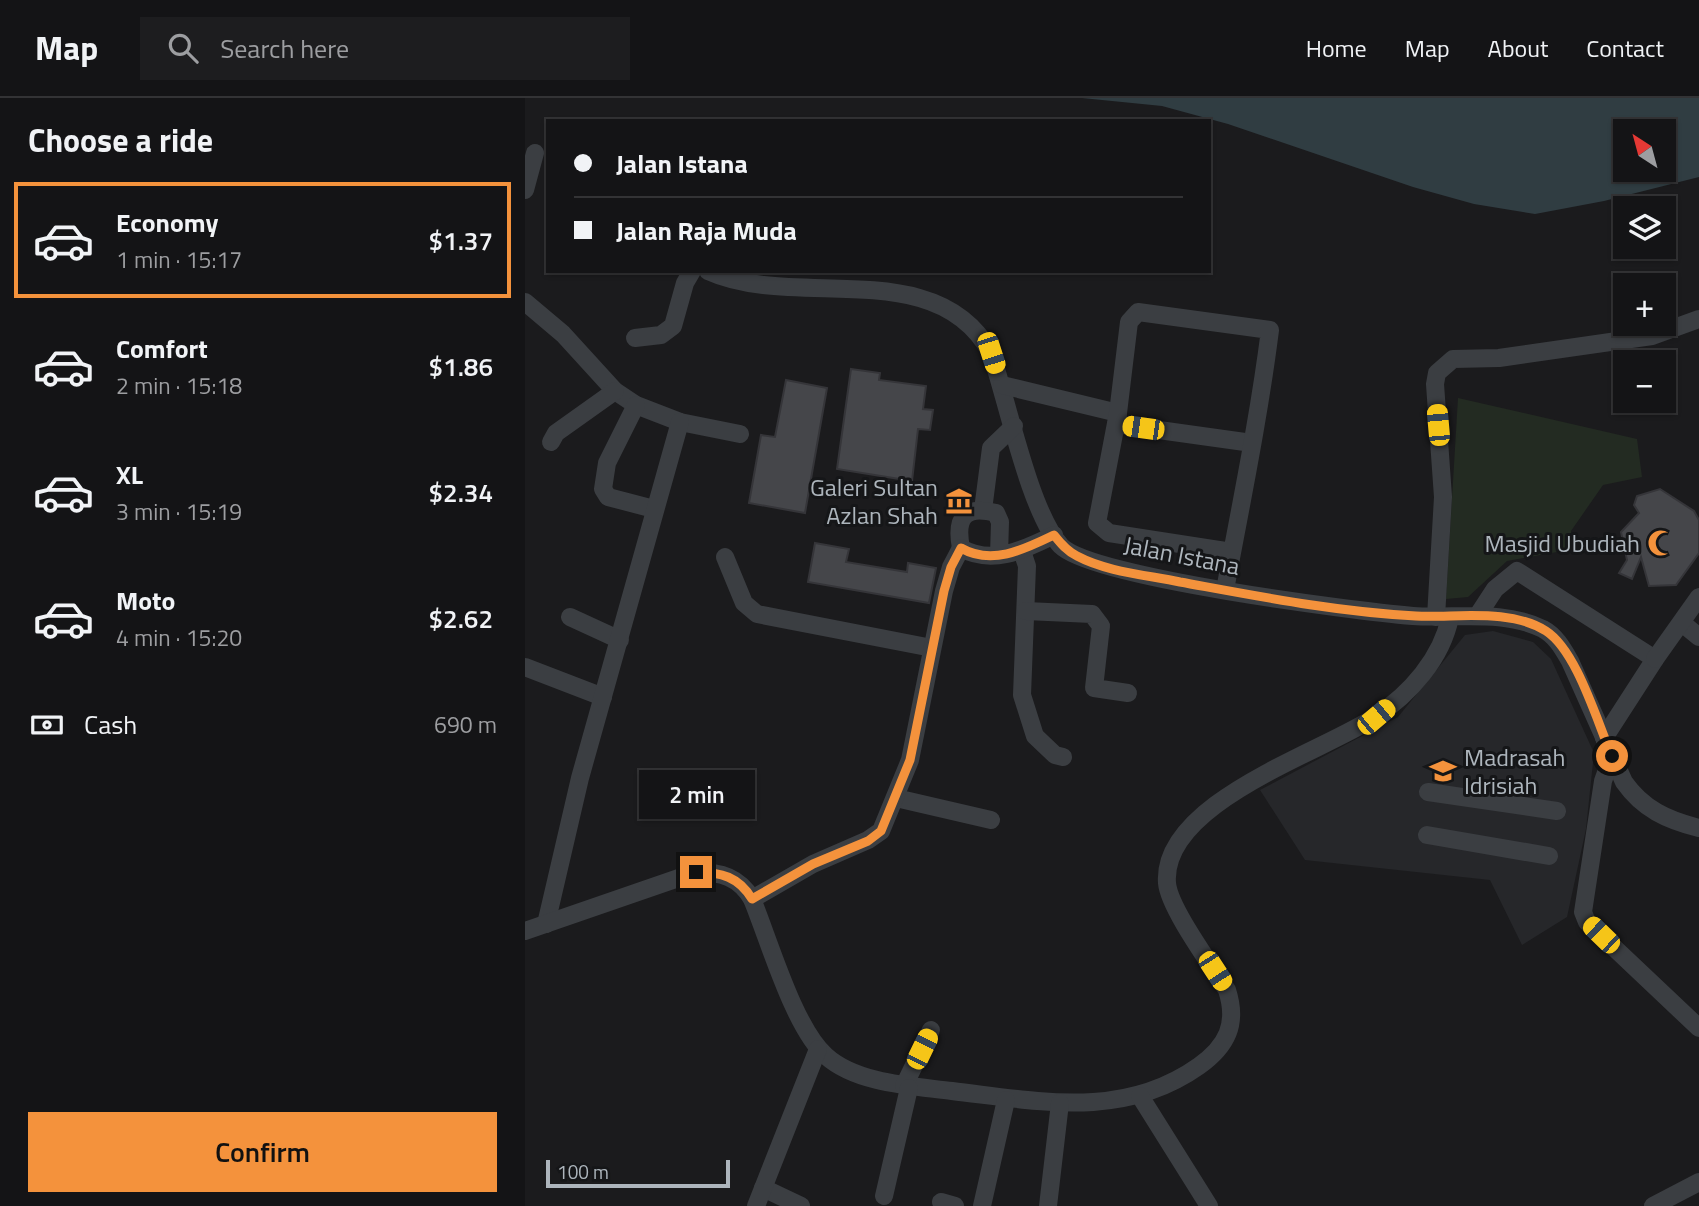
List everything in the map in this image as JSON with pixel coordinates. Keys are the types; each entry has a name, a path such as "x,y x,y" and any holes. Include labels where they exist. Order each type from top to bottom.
{"street":[{"path":"525,190 536,153"},
{"path":"635,338 661,335 673,326 685,283 691,273"},
{"name":"Jalan Istana","path":"714,273 747,284 887,292 940,304 958,313 983,338 1002,385 1039,509 1062,546 1080,558 1138,574 1225,590 1443,617 1478,615 1529,624 1545,630 1561,644 1624,782 1646,807 1664,818 1699,828"},
{"path":"525,302 563,334 615,391 636,405 680,422 740,433"},
{"path":"1225,590 1232,552 1252,443 1270,330 1138,312 1129,323 1117,418 1097,523 1109,533 1232,552"},
{"path":"525,931 696,872 716,872 744,885 803,1026 818,1049 846,1069 907,1087 1006,1100 1060,1102 1140,1096 1165,1087 1206,1062 1226,1041 1231,1028 1231,1003 1227,990 1171,899 1167,885 1167,868 1180,840 1227,796 1376,717 1401,695 1432,661 1445,639 1443,496 1435,384 1437,373 1444,364 1453,359 1499,358 1652,336 1699,318"},
{"path":"1002,385 1117,418 1252,443"},
{"path":"551,442 557,433 615,391"},
{"path":"636,405 607,463 603,489 608,497 654,509"},
{"path":"546,924 580,778 680,422"},
{"path":"983,510 991,448 1014,426"},
{"path":"752,899 813,864 868,841 881,831 910,760 947,579 961,548 962,519 968,511 996,513 1000,522 999,555"},
{"path":"961,548 970,553 999,555 1022,551 1054,535"},
{"path":"1022,551 1027,566 1022,695 1035,736 1055,755 1063,757"},
{"path":"725,557 744,603 757,614 932,648"},
{"path":"1478,615 1495,589 1517,571 1655,659"},
{"path":"1604,738 1699,597"},
{"path":"1026,611 1091,614 1101,626 1094,688 1128,693"},
{"path":"570,617 620,640"},
{"path":"1682,624 1699,637"},
{"path":"525,667 603,697"},
{"path":"1612,756 1603,781 1583,912 1587,922 1699,1028"},
{"path":"1427,792 1557,811"},
{"path":"896,798 991,820"},
{"path":"1427,835 1549,856"},
{"path":"884,1196 907,1087 931,1030"},
{"path":"756,1206 818,1049"},
{"path":"1140,1096 1209,1206"},
{"path":"982,1206 1006,1100"},
{"path":"1048,1206 1060,1102"},
{"path":"1653,1206 1699,1182"},
{"path":"763,1188 791,1204"}],"shaded area":[{"path":"1082,98 1699,98 1699,177 1624,196 1613,196 1613,199 1604,201 1535,214 1474,204 1413,187 1211,119 1162,106"},
{"path":"1458,398 1637,439 1642,477 1603,485 1571,531 1573,549 1507,561 1468,597 1446,599"},
{"name":"Madrasah Idrisiah","path":"1493,631 1533,642 1551,659 1594,753 1586,829 1567,917 1522,945 1490,880 1305,860 1260,790 1398,717 1465,635"}],"building":[{"path":"851,369 880,373 879,380 926,386 923,409 933,410 930,430 918,429 912,481 837,469"},
{"path":"786,380 827,388 805,513 749,503 761,435 775,437"},
{"name":"Masjid Ubudiah","path":"1660,489 1694,511 1699,520 1699,553 1676,585 1649,586 1641,557 1632,579 1619,573 1627,560 1621,532 1639,513 1634,505 1637,496"},
{"path":"815,543 849,549 846,562 907,572 908,563 936,568 929,603 808,582"}],"place":[{"name":"Galeri Sultan Azlan Shah","path":"959,501"},
{"name":"Masjid Ubudiah","path":"1661,543"},
{"name":"Madrasah Idrisiah","path":"1443,771"}],"route":[{"path":"696,872 716,872 731,877 744,885 752,899 813,864 868,841 881,831 910,760 944,591 951,567 961,548 970,553 1013,554 1054,535 1062,546 1080,558 1138,574 1225,590 1413,616 1478,615 1529,624 1545,630 1561,644 1612,756"}]}
